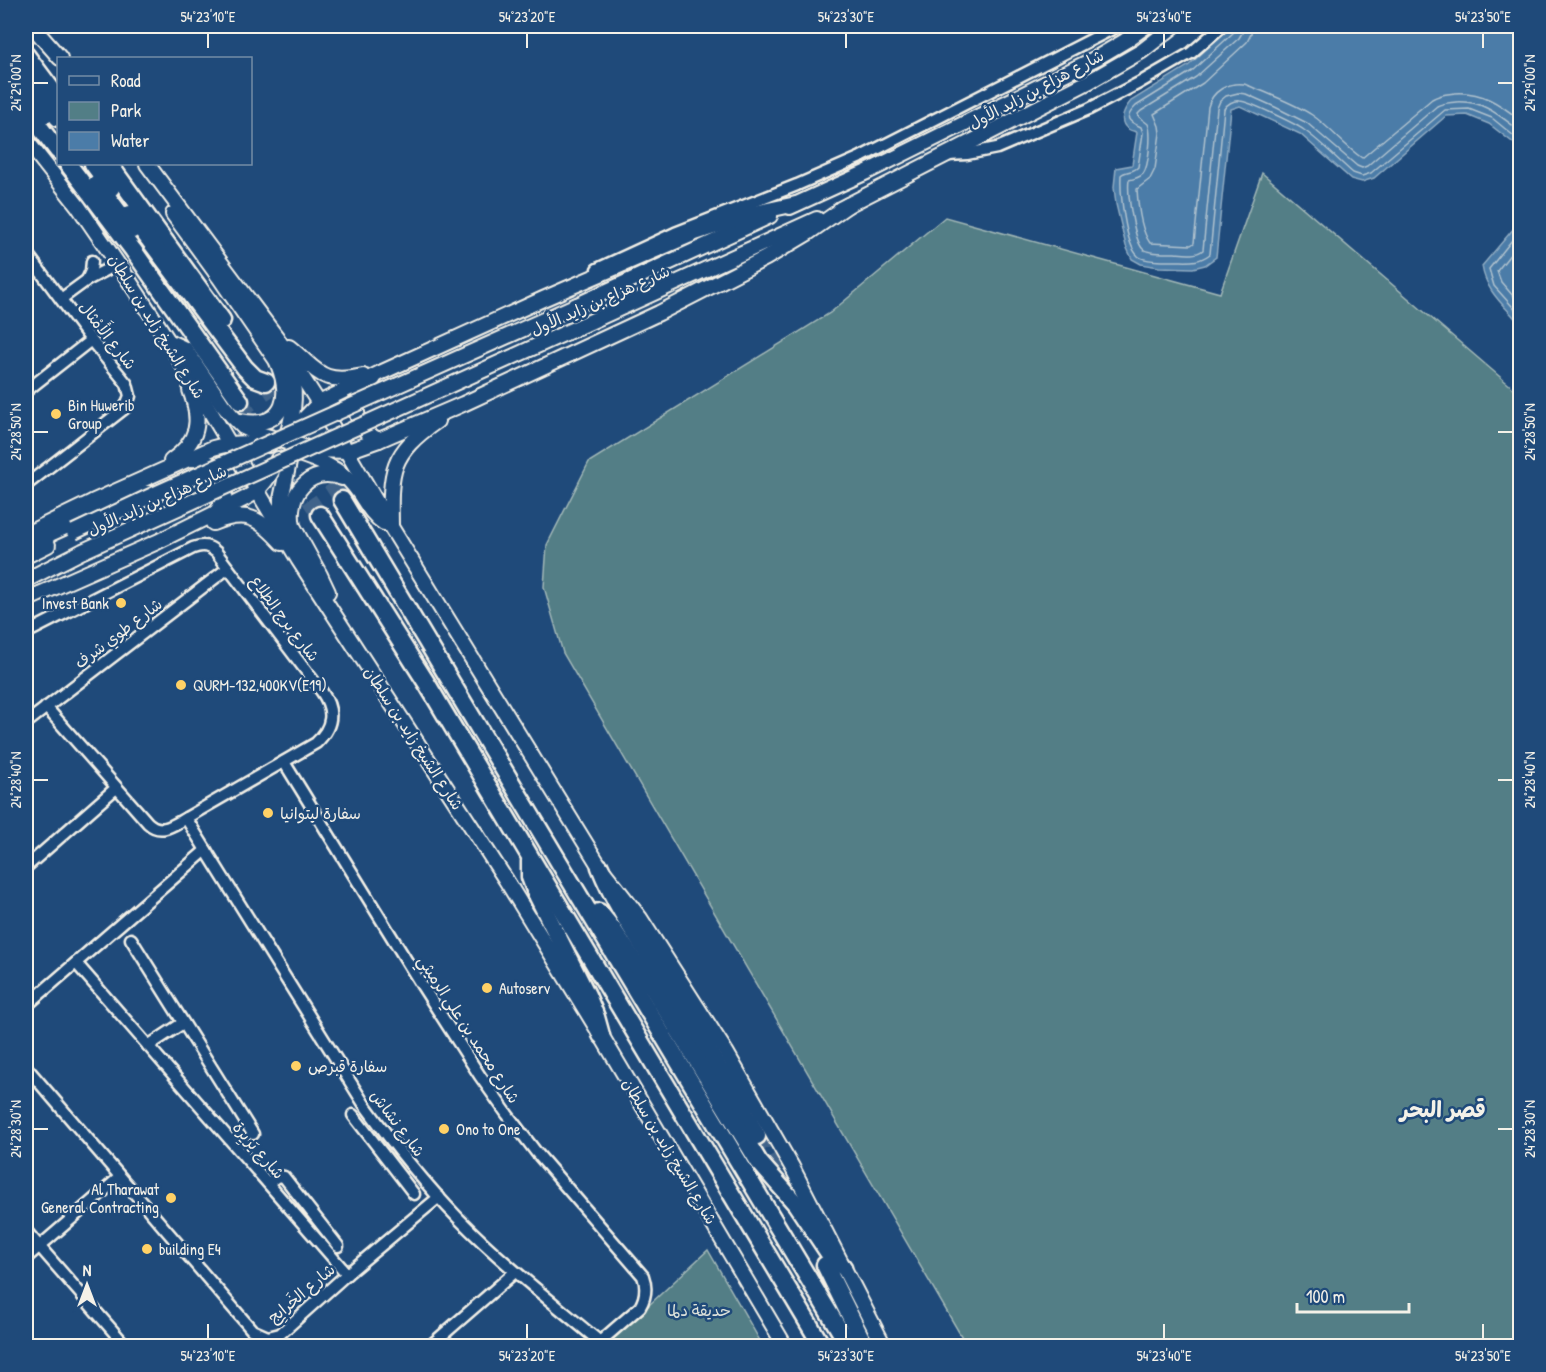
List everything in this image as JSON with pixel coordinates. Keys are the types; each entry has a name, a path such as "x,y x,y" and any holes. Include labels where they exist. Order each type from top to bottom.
{"highway":[{"path":"26,55 57,97"},
{"path":"26,76 57,117"},
{"path":"26,92 57,133"},
{"path":"26,109 57,150"},
{"name":"شارع الشيخ زايد بن سلطان","path":"69,165 140,259 240,401 239,387 234,374 193,313 83,165"},
{"path":"94,165 244,368 251,375 266,382 110,165"},
{"path":"342,500 849,1347"},
{"name":"شارع الشيخ زايد بن سلطان","path":"320,515 426,682 822,1347"},
{"path":"530,857 529,868 536,893 592,1006 601,1035"},
{"path":"600,867 621,912 720,1069 757,1136"},
{"path":"579,895 597,910 618,936 677,1025 759,1162 796,1204 828,1252 843,1267"},
{"path":"825,1265 865,1347"}],"main road":[{"path":"32,26 59,57"},
{"name":"شارع هزاع بن زايد الأول","path":"26,556 71,528 157,493 869,171 1112,49 1146,26"},
{"name":"شارع هزاع بن زايد الأول","path":"26,580 83,551 848,205 1090,81 1142,51 1174,26"},
{"name":"شارع الشيخ زايد بن سلطان","path":"26,140 78,206 123,270 187,370 298,559 506,880 601,1035 785,1347"},
{"path":"147,165 159,195 219,277 281,370 284,391 279,413 266,422 236,420"},
{"path":"148,165 277,338 600,867 640,918 726,1053 792,1167 884,1347"},
{"path":"26,600 157,542 258,491 302,421 319,404 380,373 695,233 755,213 796,204"},
{"path":"26,534 213,447 229,443 251,443 348,451 379,440 463,404 707,289 795,242 848,205"},
{"path":"277,338 313,369 326,377 350,379 380,373"},
{"path":"277,338 292,375 295,400 280,512 298,559"},
{"path":"169,342 181,346 188,353 222,404 243,427 288,446 339,472 352,483 375,515 391,527"},
{"path":"147,477 184,451 195,434 197,412 190,391 187,370"},
{"path":"379,440 364,430 358,419 357,407 363,390 380,373"},
{"path":"391,527 391,484 394,468 401,454 416,436 463,404"},
{"path":"189,459 209,462 223,477 225,496 215,514"},
{"path":"332,611 324,584 293,526 291,508 297,493 311,480 330,475 352,483"},
{"path":"157,542 231,516 246,517 268,528 298,559"},
{"path":"26,545 71,528"}],"street":[{"path":"543,299 585,274 675,233 861,157 1118,26"},
{"path":"947,155 997,148 1089,109 1139,84 1191,53 1222,26"},
{"name":"شارع الأَمْثال","path":"26,252 91,340 127,384 130,396 124,408 103,426 26,485"},
{"name":"شارع الأَمْثال","path":"87,280 92,261"},
{"name":"شارع الأَمْثال","path":"61,299 87,280 108,269"},
{"path":"26,391 91,340"},
{"name":"شارع برج الطلاع","path":"26,633 199,546 206,546 212,548 228,568 322,692 327,700 331,718 329,728 316,743 186,818 167,828 157,829 152,827 116,788 46,707"},
{"name":"شارع طوي شرف","path":"27,719 46,707 228,568"},
{"name":"شارع محمد بن علي الرميثي","path":"284,762 480,1076 536,1152 643,1276 646,1287 643,1303 597,1344"},
{"path":"26,867 116,788"},
{"name":"شارع نشاش","path":"186,818 364,1104 396,1148 438,1197 487,1246 597,1344"},
{"path":"26,1006 206,850"},
{"name":"شارع يَريِرة","path":"131,939 253,1134"},
{"name":"شارع يَريِرة","path":"76,963 348,1274"},
{"path":"148,1046 183,1023"},
{"name":"شارع الخَرايِج","path":"26,1067 252,1330 268,1338 280,1334 438,1197"},
{"path":"353,1115 414,1194"},
{"path":"385,1156 396,1148"},
{"path":"268,1183 278,1176 284,1177 338,1246"},
{"path":"26,1258 87,1203 120,1177"},
{"path":"308,1229 320,1223"},
{"path":"26,1231 126,1347"},
{"path":"430,1347 515,1272"}],"green space":[{"path":"1262,173 1520,394 1520,1337 1518,1346 967,1346 563,653 544,587 547,545 589,462 830,313 945,217 1220,293"},
{"name":"حديقة دلما","path":"708,1250 763,1346 603,1346 618,1334"}],"water":[{"path":"1232,26 1520,26 1520,148 1489,124 1467,115 1446,116 1374,178 1362,182 1351,179 1300,134 1240,106 1231,109 1216,257 1205,265 1193,268 1141,264 1132,259 1126,246 1114,187 1116,168 1132,165 1137,132 1125,126 1123,118 1125,111 1131,101 1188,66"},
{"path":"1520,221 1520,324 1492,291 1482,266"}],"tunnel":[{"path":"266,382 342,500"},
{"path":"240,401 320,515"},
{"path":"757,1136 781,1182"}],"place":[{"name":"Bin Huwerib Group","path":"56,414"},
{"name":"Invest Bank","path":"121,603"},
{"name":"QURM-132,400KV(E19)","path":"181,685"},
{"name":"سفارة ليتوانيا","path":"268,813"},
{"name":"Autoserv","path":"487,988"},
{"name":"سفارة قبرص","path":"296,1066"},
{"name":"Ono to One","path":"444,1129"},
{"name":"Al Tharawat General Contracting","path":"171,1198"},
{"name":"building E4","path":"147,1249"}],"district":[{"name":"قصر البحر","path":"1443,1109"}]}
